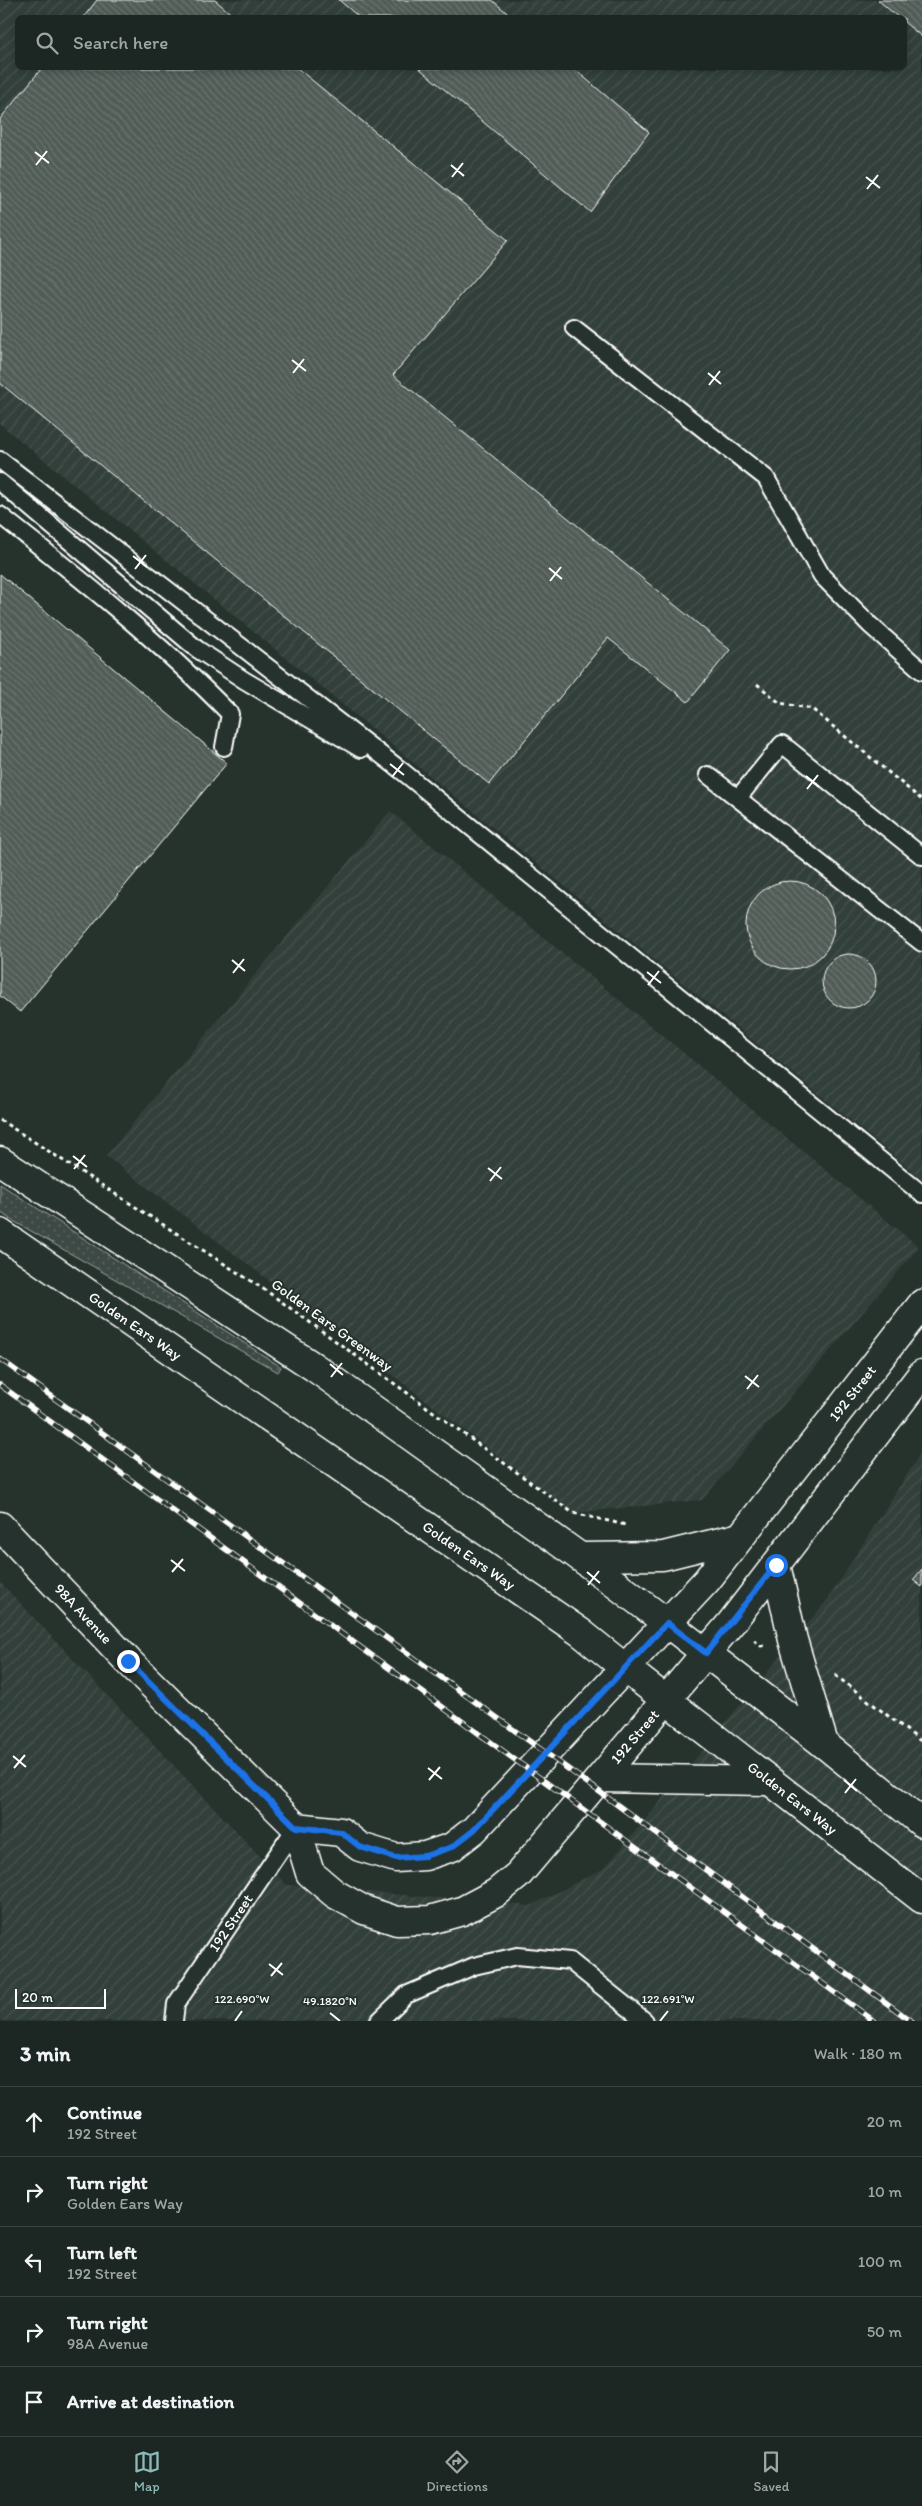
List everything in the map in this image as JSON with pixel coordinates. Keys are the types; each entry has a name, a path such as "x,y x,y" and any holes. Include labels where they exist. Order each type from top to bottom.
{"main road":[{"path":"0,1161 314,1367 580,1557 824,1744 922,1823"},
{"name":"Golden Ears Way","path":"0,1233 580,1632 768,1781 922,1899"},
{"name":"192 Street","path":"922,1304 706,1580 474,1830 452,1847 425,1856 396,1858 360,1847 341,1832 296,1827 310,1874 335,1894 364,1910 397,1921 430,1920 462,1911 496,1892 518,1875 706,1653 922,1374"},
{"name":"98A Avenue","path":"0,1526 128,1661 296,1827"},
{"path":"580,1557 663,1556 740,1537"},
{"path":"776,1565 793,1640 824,1744"},
{"path":"600,1778 768,1781"}],"lane":[{"path":"574,328 766,478 822,576 870,626 922,671"},
{"path":"0,460 402,771 922,1194"},
{"path":"0,482 197,649 337,736 402,771"},
{"path":"0,515 78,576 145,633 217,700 230,714 224,747"},
{"path":"738,798 782,744 922,856"},
{"path":"708,775 922,943"},
{"name":"192 Street","path":"174,2021 176,2004 296,1827"},
{"path":"379,2021 406,1995 474,1966 517,1956 570,1961 645,2021"}],"path":[{"path":"757,684 780,703 812,709 922,800"},
{"name":"Golden Ears Greenway","path":"0,1120 268,1292 573,1512 628,1525"},
{"path":"833,1673 922,1742"}],"shaded area":[{"path":"0,0 922,0 922,1179 0,424"},
{"path":"390,811 919,1247 702,1500 573,1513 106,1156"},
{"path":"0,1184 281,1367 278,1372 10,1219 0,1212"},
{"path":"922,1451 922,2021 0,2021 0,1582 287,1885 530,1906 605,1868 828,1599"}],"building":[{"path":"97,0 215,0 232,15 85,15"},
{"path":"339,0 492,0 510,15 356,15"},
{"path":"878,0 922,0 922,37 907,24 907,15 896,15"},
{"path":"40,70 299,70 508,240 393,375 730,650 688,702 608,638 489,784 0,383 0,119"},
{"path":"421,70 575,70 649,132 590,212"},
{"path":"0,574 227,763 20,1012 0,996"},
{"path":"790,881 807,884 821,894 831,908 834,925 831,942 821,956 807,966 790,969 773,966 759,956 749,942 746,925 749,908 759,894 773,884"},
{"path":"844,954 854,954 864,958 872,966 876,981 872,996 864,1004 854,1008 844,1008 834,1004 826,996 822,986 822,976 826,966 834,958"},
{"path":"922,1569 922,1587 913,1580"}],"railway":[{"path":"0,1359 593,1787 911,2021"},
{"path":"0,1385 874,2021"}],"route":[{"path":"128,1661 296,1827 341,1832 360,1847 396,1858 425,1856 452,1847 474,1830 667,1623 706,1653 776,1565"}]}
